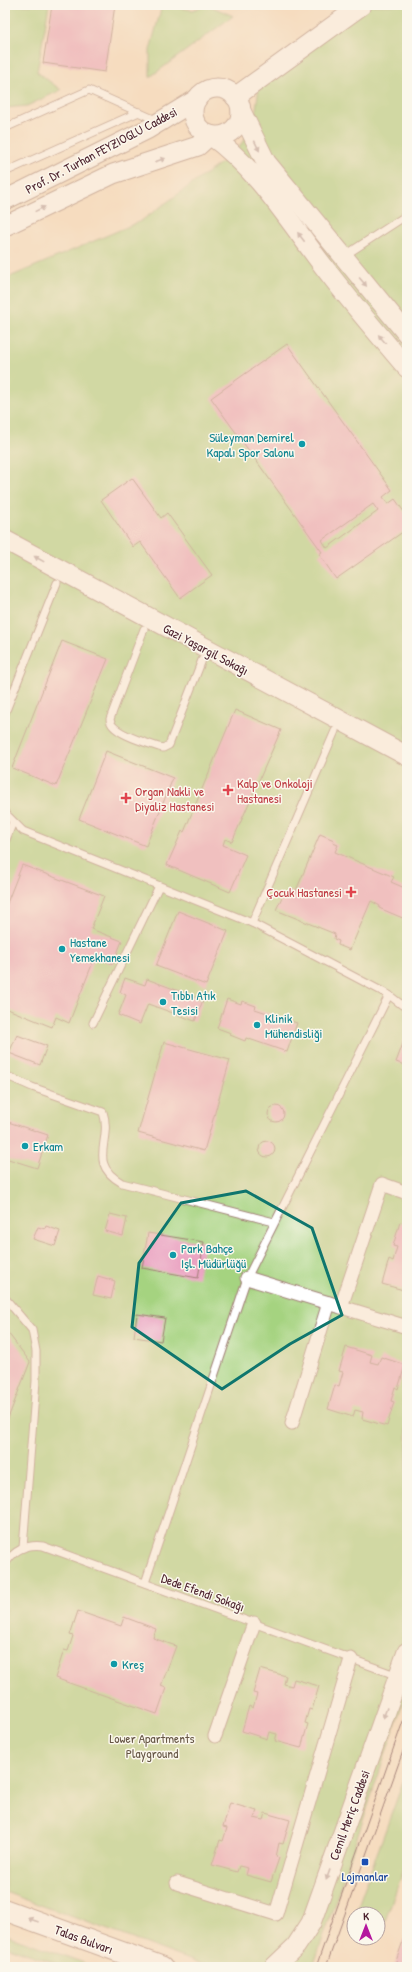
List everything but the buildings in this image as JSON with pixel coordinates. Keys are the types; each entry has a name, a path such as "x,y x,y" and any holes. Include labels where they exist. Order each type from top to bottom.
{"main road":[{"name":"Talas Bulvarı","path":"5,1910 162,1967"}],"street":[{"path":"210,135 225,134 232,130 237,125 238,104 362,5"},
{"path":"407,334 266,162 238,104 230,92 215,88 208,90 197,99 193,113 194,120 204,132 232,150 259,181 344,294 407,368"},
{"name":"Prof. Dr. Turhan FEYZIOGLU Caddesi","path":"5,201 160,121 197,99"},
{"name":"Prof. Dr. Turhan FEYZIOGLU Caddesi","path":"7,225 113,174 198,146 210,135"},
{"path":"5,201 12,217 7,225"},
{"name":"Gazi Yaşargil Sokağı","path":"5,540 407,756"},
{"name":"Gazi Yaşargil Sokağı","path":"5,556 407,770"},
{"path":"292,1423 335,1305 382,1184 407,1193"},
{"path":"247,1278 407,1328"},
{"path":"215,1736 254,1623"},
{"name":"Cemil Meriç Caddesi","path":"274,1967 296,1946 311,1923 407,1652"},
{"path":"177,1883 276,1914 351,1659"}],"lane":[{"path":"5,128 89,90 160,121"},
{"path":"5,172 139,112"},
{"path":"343,257 407,215"},
{"path":"5,713 57,583"},
{"path":"144,629 110,719 111,726 117,731 159,747 163,748 169,745 202,660"},
{"path":"252,923 335,731"},
{"path":"5,813 23,831 252,923 389,995 407,1007"},
{"path":"5,842 13,822"},
{"path":"93,1023 159,886"},
{"path":"145,1584 247,1278 389,995"},
{"path":"5,1074 32,1087 103,1112 106,1130 102,1145 102,1160 108,1174 122,1183 274,1222"},
{"path":"5,1298 32,1330 36,1351 36,1381 24,1548 10,1557 5,1565"},
{"name":"Dede Efendi Sokağı","path":"24,1548 43,1546 398,1676"}],"highlighted area":[{"path":"246,1191 312,1228 342,1315 290,1344 222,1389 132,1327 139,1263 181,1203"}],"green space":[{"path":"5,5 49,5 37,72 61,90 27,106 5,108"},
{"path":"162,5 192,10 208,5 233,16 150,77 150,50"},
{"name":"Lower Apartments Playground","path":"362,5 407,5 407,1691 313,1967 209,1967 5,1892 5,279 141,221 236,152 254,124 260,79"},
{"path":"407,1771 407,1861 386,1918 386,1906 358,1906"},
{"path":"5,1934 95,1967 67,1967 5,1946"}],"tram line":[{"path":"316,1967 407,1710"},
{"path":"326,1967 407,1740"}],"place":[{"name":"Süleyman Demirel Kapalı Spor Salonu","path":"302,444"},
{"name":"Kalp ve Onkoloji Hastanesi","path":"228,790"},
{"name":"Organ Nakli ve Diyaliz Hastanesi","path":"126,798"},
{"name":"Çocuk Hastanesi","path":"351,892"},
{"name":"Hastane Yemekhanesi","path":"62,949"},
{"name":"Tıbbı Atık Tesisi","path":"163,1002"},
{"name":"Klinik Mühendisliği","path":"257,1025"},
{"name":"Erkam","path":"25,1146"},
{"name":"Park Bahçe Işl. Müdürlüğü","path":"173,1255"},
{"name":"Kreş","path":"114,1664"},
{"name":"Lojmanlar","path":"365,1862"}]}
